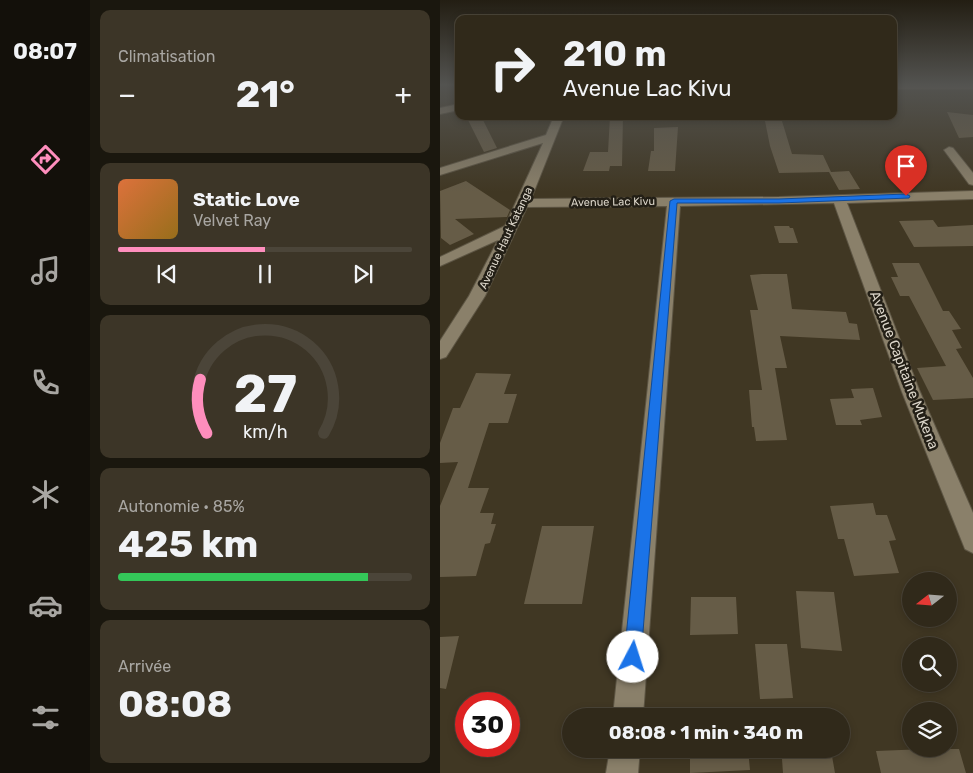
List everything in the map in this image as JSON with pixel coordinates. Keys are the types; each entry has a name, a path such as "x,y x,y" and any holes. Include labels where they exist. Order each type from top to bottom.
{"street":[{"name":"Avenue Haut Katanga","path":"440,353 478,296 523,203 558,120"},
{"path":"440,172 552,137"},
{"path":"949,150 973,181"},
{"name":"Avenue Lac Kivu","path":"523,203 839,199 973,195"},
{"name":"Avenue Capitaine Mukena","path":"839,199 911,392 973,541"},
{"path":"629,708 674,201"},
{"path":"440,262 510,229"},
{"path":"622,773 624,758"}],"building":[{"path":"468,120 483,120 497,148 484,152"},
{"path":"610,120 623,120 622,166 610,166 609,171 583,171 590,152 608,152"},
{"path":"951,120 973,120 973,137 959,138"},
{"path":"765,121 782,121 792,154 823,155 831,172 849,171 860,189 839,190 829,172 779,173 770,146"},
{"path":"678,127 675,171 648,171 651,151 654,151 654,128"},
{"path":"466,181 510,210 507,217 455,219 474,234 450,245 441,238 440,191"},
{"path":"933,220 938,227 973,225 973,246 914,247 899,221"},
{"path":"774,226 789,226 793,228 798,243 779,243"},
{"path":"892,263 919,263 943,311 949,311 961,329 952,330 962,348 956,349 973,378 973,398 933,400 917,368 946,366 909,296 900,296 891,277 898,277"},
{"path":"787,274 792,309 846,312 849,323 857,324 860,340 780,336 787,368 775,368 787,440 756,441 754,427 752,427 749,390 762,390 750,310 758,310 750,275"},
{"path":"476,373 511,374 504,394 517,394 508,423 489,423 468,488 489,488 480,513 494,513 491,524 496,524 490,543 485,544 476,576 440,577 440,506 458,462 440,463 440,443 453,408 460,408"},
{"path":"873,388 882,417 860,420 862,425 836,425 830,399 854,398 851,389"},
{"path":"873,503 876,515 887,515 896,540 889,541 899,573 854,576 844,539 838,539 830,506"},
{"path":"542,526 594,526 582,604 524,604"},
{"path":"796,591 834,592 842,651 801,648"},
{"path":"691,597 736,597 738,634 690,635"},
{"path":"459,636 446,689 440,688 440,637"},
{"path":"755,644 787,644 793,698 760,699"},
{"path":"957,749 959,749 966,773 881,773 876,751 902,750 902,757 957,757"},
{"path":"690,758 749,758 750,770 690,773"},
{"path":"832,758 835,773 783,773 782,759"}],"route":[{"path":"633,657 674,201 779,201 906,196"}]}
